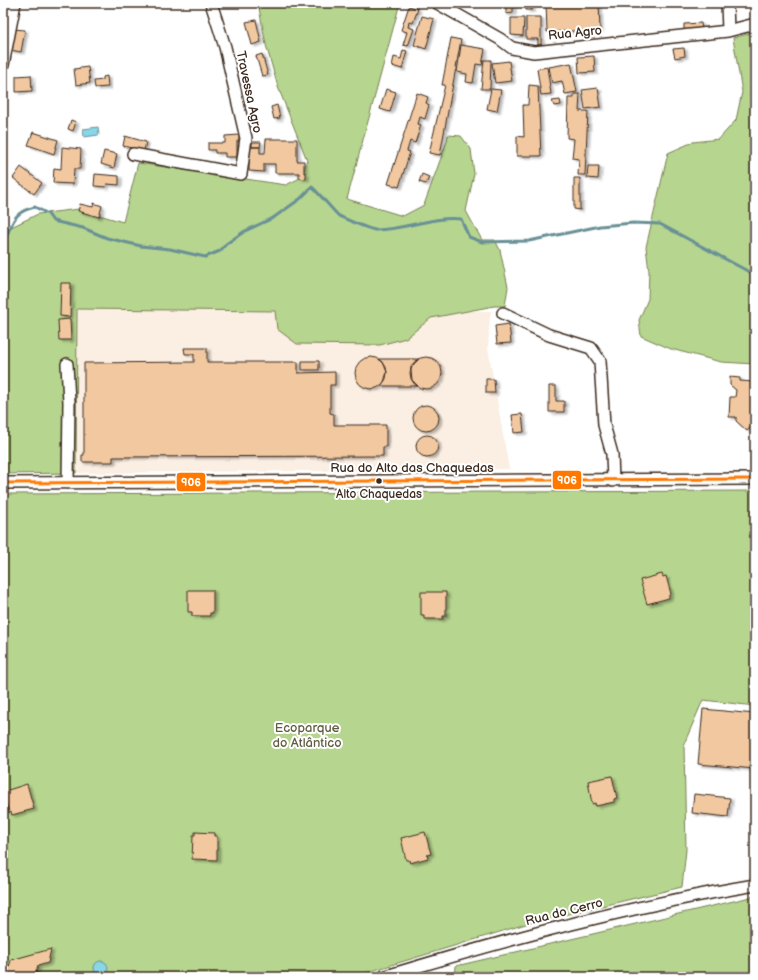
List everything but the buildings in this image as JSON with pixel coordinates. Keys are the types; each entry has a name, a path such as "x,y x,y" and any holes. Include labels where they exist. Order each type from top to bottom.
{"street":[{"path":"3,65 15,3"},
{"name":"Travessa Agro","path":"133,154 241,174 246,138 225,47 211,3"},
{"name":"Rua Agro","path":"437,3 500,39 512,48 534,52 728,31"},
{"path":"727,3 728,31 755,24"},
{"path":"504,313 549,335 591,348 600,361 604,425 612,454 613,481"},
{"path":"67,364 69,402 68,483"},
{"name":"Rua do Alto das Chaquedas","path":"3,483 613,481 755,479"},
{"name":"Rua do Cerro","path":"383,977 482,948 595,918 755,885"}],"shaded area":[{"path":"72,307 492,311 490,315 488,348 509,469 72,473"}],"green space":[{"path":"258,3 400,3 347,199 403,216 424,205 448,135 461,136 471,149 474,174 466,211 482,240 495,240 500,250 508,287 505,306 494,306 431,318 406,338 380,345 297,344 277,329 275,311 77,309 76,473 3,474 3,231 38,214 79,209 123,222 138,163 286,185 302,177 307,160 278,87 266,45"},
{"path":"755,32 755,364 721,362 671,349 641,336 639,320 648,299 649,271 646,247 668,153 693,142 719,139 736,120 742,92 733,38"},
{"name":"Ecoparque do Atlântico","path":"755,491 755,706 703,700 684,744 686,850 682,887 526,924 352,977 3,977 3,494"},
{"path":"755,896 755,977 455,977 456,966"}],"water":[{"path":"98,127 99,135 84,137 83,129"},
{"path":"101,961 106,963 108,968 106,973 101,975 96,973 94,968 96,963"}],"waterway":[{"path":"3,242 17,216 21,212 35,207 48,214 53,221 83,228 107,238 141,246 170,249 205,257 220,251 226,244 245,231 273,218 300,199 312,187 339,216 369,228 376,230 387,229 439,219 461,219 469,237 482,242 529,241 600,226 633,223 660,224 755,275"}],"transit line":[{"name":"906","path":"3,483 755,479"}],"place":[{"name":"Alto Chaquedas","path":"379,481"}]}
